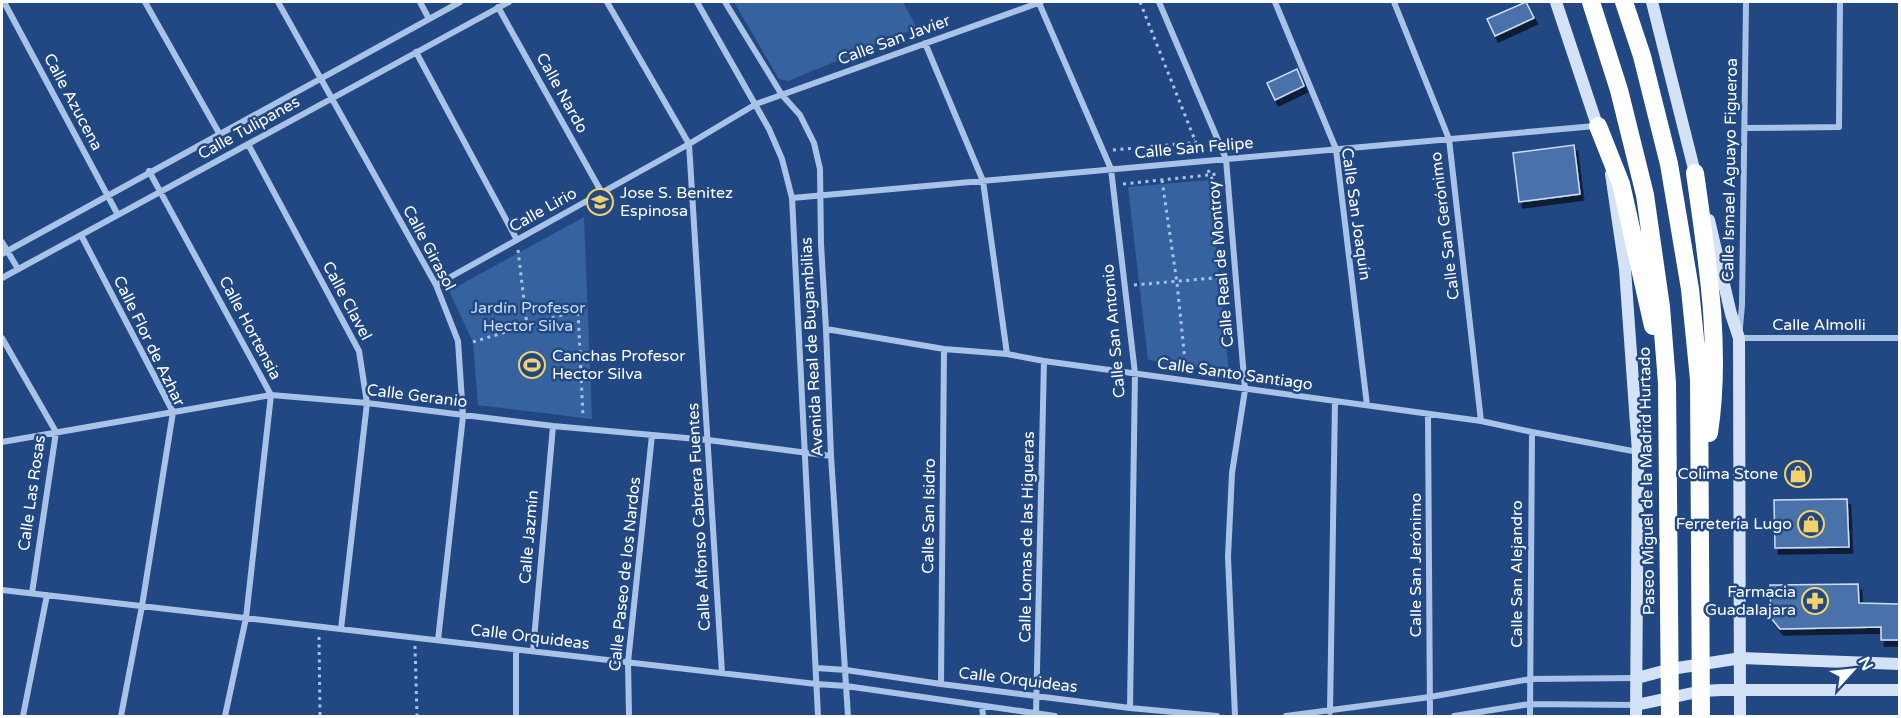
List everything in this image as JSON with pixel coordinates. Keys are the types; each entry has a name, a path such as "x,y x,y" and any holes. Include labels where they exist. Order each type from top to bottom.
{"highway":[{"name":"Paseo Miguel de la Madrid Hurtado","path":"1591,2 1619,90 1645,195 1661,307 1667,383 1670,708"},
{"path":"1624,2 1642,56 1669,164 1690,289 1700,379 1701,717"},
{"path":"1598,126 1621,184 1667,383"},
{"path":"1695,173 1711,292 1713,380 1713,402 1700,492"}],"street":[{"name":"Calle Azucena","path":"4,2 118,215"},
{"path":"145,2 219,133"},
{"name":"Calle Girasol","path":"278,2 435,285 458,341 463,416 438,640"},
{"path":"420,2 429,18"},
{"name":"Calle Tulipanes","path":"4,253 149,171 460,2"},
{"name":"Calle Tulipanes","path":"2,278 509,2"},
{"path":"607,2 689,144"},
{"name":"Avenida Real de Bugambilias","path":"697,2 756,104 782,159 792,198 818,717"},
{"name":"Avenida Real de Bugambilias","path":"725,2 782,95 800,115 814,143 820,169 819,195 831,456 848,717"},
{"name":"Calle San Javier","path":"756,104 1040,2"},
{"name":"Calle San Antonio","path":"1040,2 1111,169 1135,373 1130,708"},
{"name":"Calle Real de Montroy","path":"1159,2 1226,159 1245,390 1232,473 1228,557 1235,717"},
{"name":"Calle San Joaquín","path":"1275,2 1336,149 1366,405"},
{"name":"Calle San Gerónimo","path":"1394,2 1449,139 1481,421"},
{"path":"1556,2 1598,126 1611,173 1625,269 1638,452 1636,711"},
{"path":"1652,2 1739,338 1740,717"},
{"name":"Calle Ismael Aguayo Figueroa","path":"1739,338 1742,305 1746,2"},
{"path":"1745,128 1839,127 1840,2"},
{"name":"Calle Nardo","path":"498,7 602,193"},
{"path":"926,43 983,181 1007,354"},
{"path":"416,52 517,240"},
{"name":"Calle Lirio","path":"435,285 689,144 756,104"},
{"name":"Calle San Felipe","path":"792,198 1598,126"},
{"name":"Calle Clavel","path":"248,144 359,351 367,403 341,629"},
{"name":"Calle Alfonso Cabrera Fuentes","path":"689,144 722,674"},
{"name":"Calle Hortensia","path":"149,171 271,395 246,618 225,717"},
{"name":"Calle Flor de Azhar","path":"81,235 173,412 142,606 121,717"},
{"path":"2,242 4,253 18,269"},
{"name":"Calle Santo Santiago","path":"826,329 944,349 1007,354 1044,362 1481,421 1638,452"},
{"name":"Calle Las Rosas","path":"2,338 56,432 32,593"},
{"name":"Calle Almolli","path":"1739,338 1899,338"},
{"name":"Calle San Isidro","path":"941,684 944,349"},
{"name":"Calle Lomas de las Higueras","path":"1036,714 1044,362"},
{"name":"Calle Geranio","path":"2,442 271,395 367,403 553,426 708,440 831,456"},
{"path":"1330,712 1335,401"},
{"name":"Calle San Jerónimo","path":"1428,414 1430,717"},
{"name":"Calle Jazmín","path":"533,651 553,426"},
{"name":"Calle San Alejandro","path":"1530,717 1532,432"},
{"name":"Calle Paseo de los Nardos","path":"629,717 628,662 652,435"},
{"name":"Calle Orquideas","path":"2,590 722,674 846,686 1055,717"},
{"path":"23,717 47,595"},
{"path":"516,650 516,717"},
{"path":"1287,717 1430,697 1530,679 1637,678 1671,669 1741,658 1899,664"},
{"name":"Calle Orquideas","path":"816,668 1218,717"},
{"path":"1454,717 1530,704 1636,711 1670,708 1702,691 1899,690"},
{"path":"982,706 982,717"}],"path":[{"path":"1108,148 1112,150 1145,147 1195,140 1140,2"},
{"path":"1125,183 1211,175"},
{"path":"1162,180 1177,283 1186,370"},
{"path":"517,240 527,326"},
{"path":"1134,285 1225,277"},
{"path":"473,342 578,310 583,417"},
{"path":"319,627 320,717"},
{"path":"415,638 417,717"}],"green space":[{"path":"734,2 903,2 917,28 788,81 779,79"},
{"path":"1209,180 1229,372 1148,360 1128,187"},
{"name":"Jardín Profesor Hector Silva","path":"584,217 592,419 478,405 473,342 449,291"}],"building":[{"path":"1526,2 1534,18 1495,36 1487,19"},
{"path":"1297,69 1304,86 1275,100 1267,83"},
{"path":"1574,145 1580,194 1519,202 1513,153"},
{"name":"Ferretería Lugo","path":"1847,499 1849,547 1775,548 1774,500"},
{"name":"Farmacia Guadalajara","path":"1858,584 1859,603 1899,604 1899,640 1881,640 1881,627 1780,629 1771,618 1770,585"}],"place":[{"name":"Jose S. Benitez Espinosa","path":"600,202"},
{"name":"Canchas Profesor Hector Silva","path":"532,365"},
{"name":"Colima Stone","path":"1798,474"},
{"name":"Ferretería Lugo","path":"1811,524"},
{"name":"Farmacia Guadalajara","path":"1815,601"}]}
